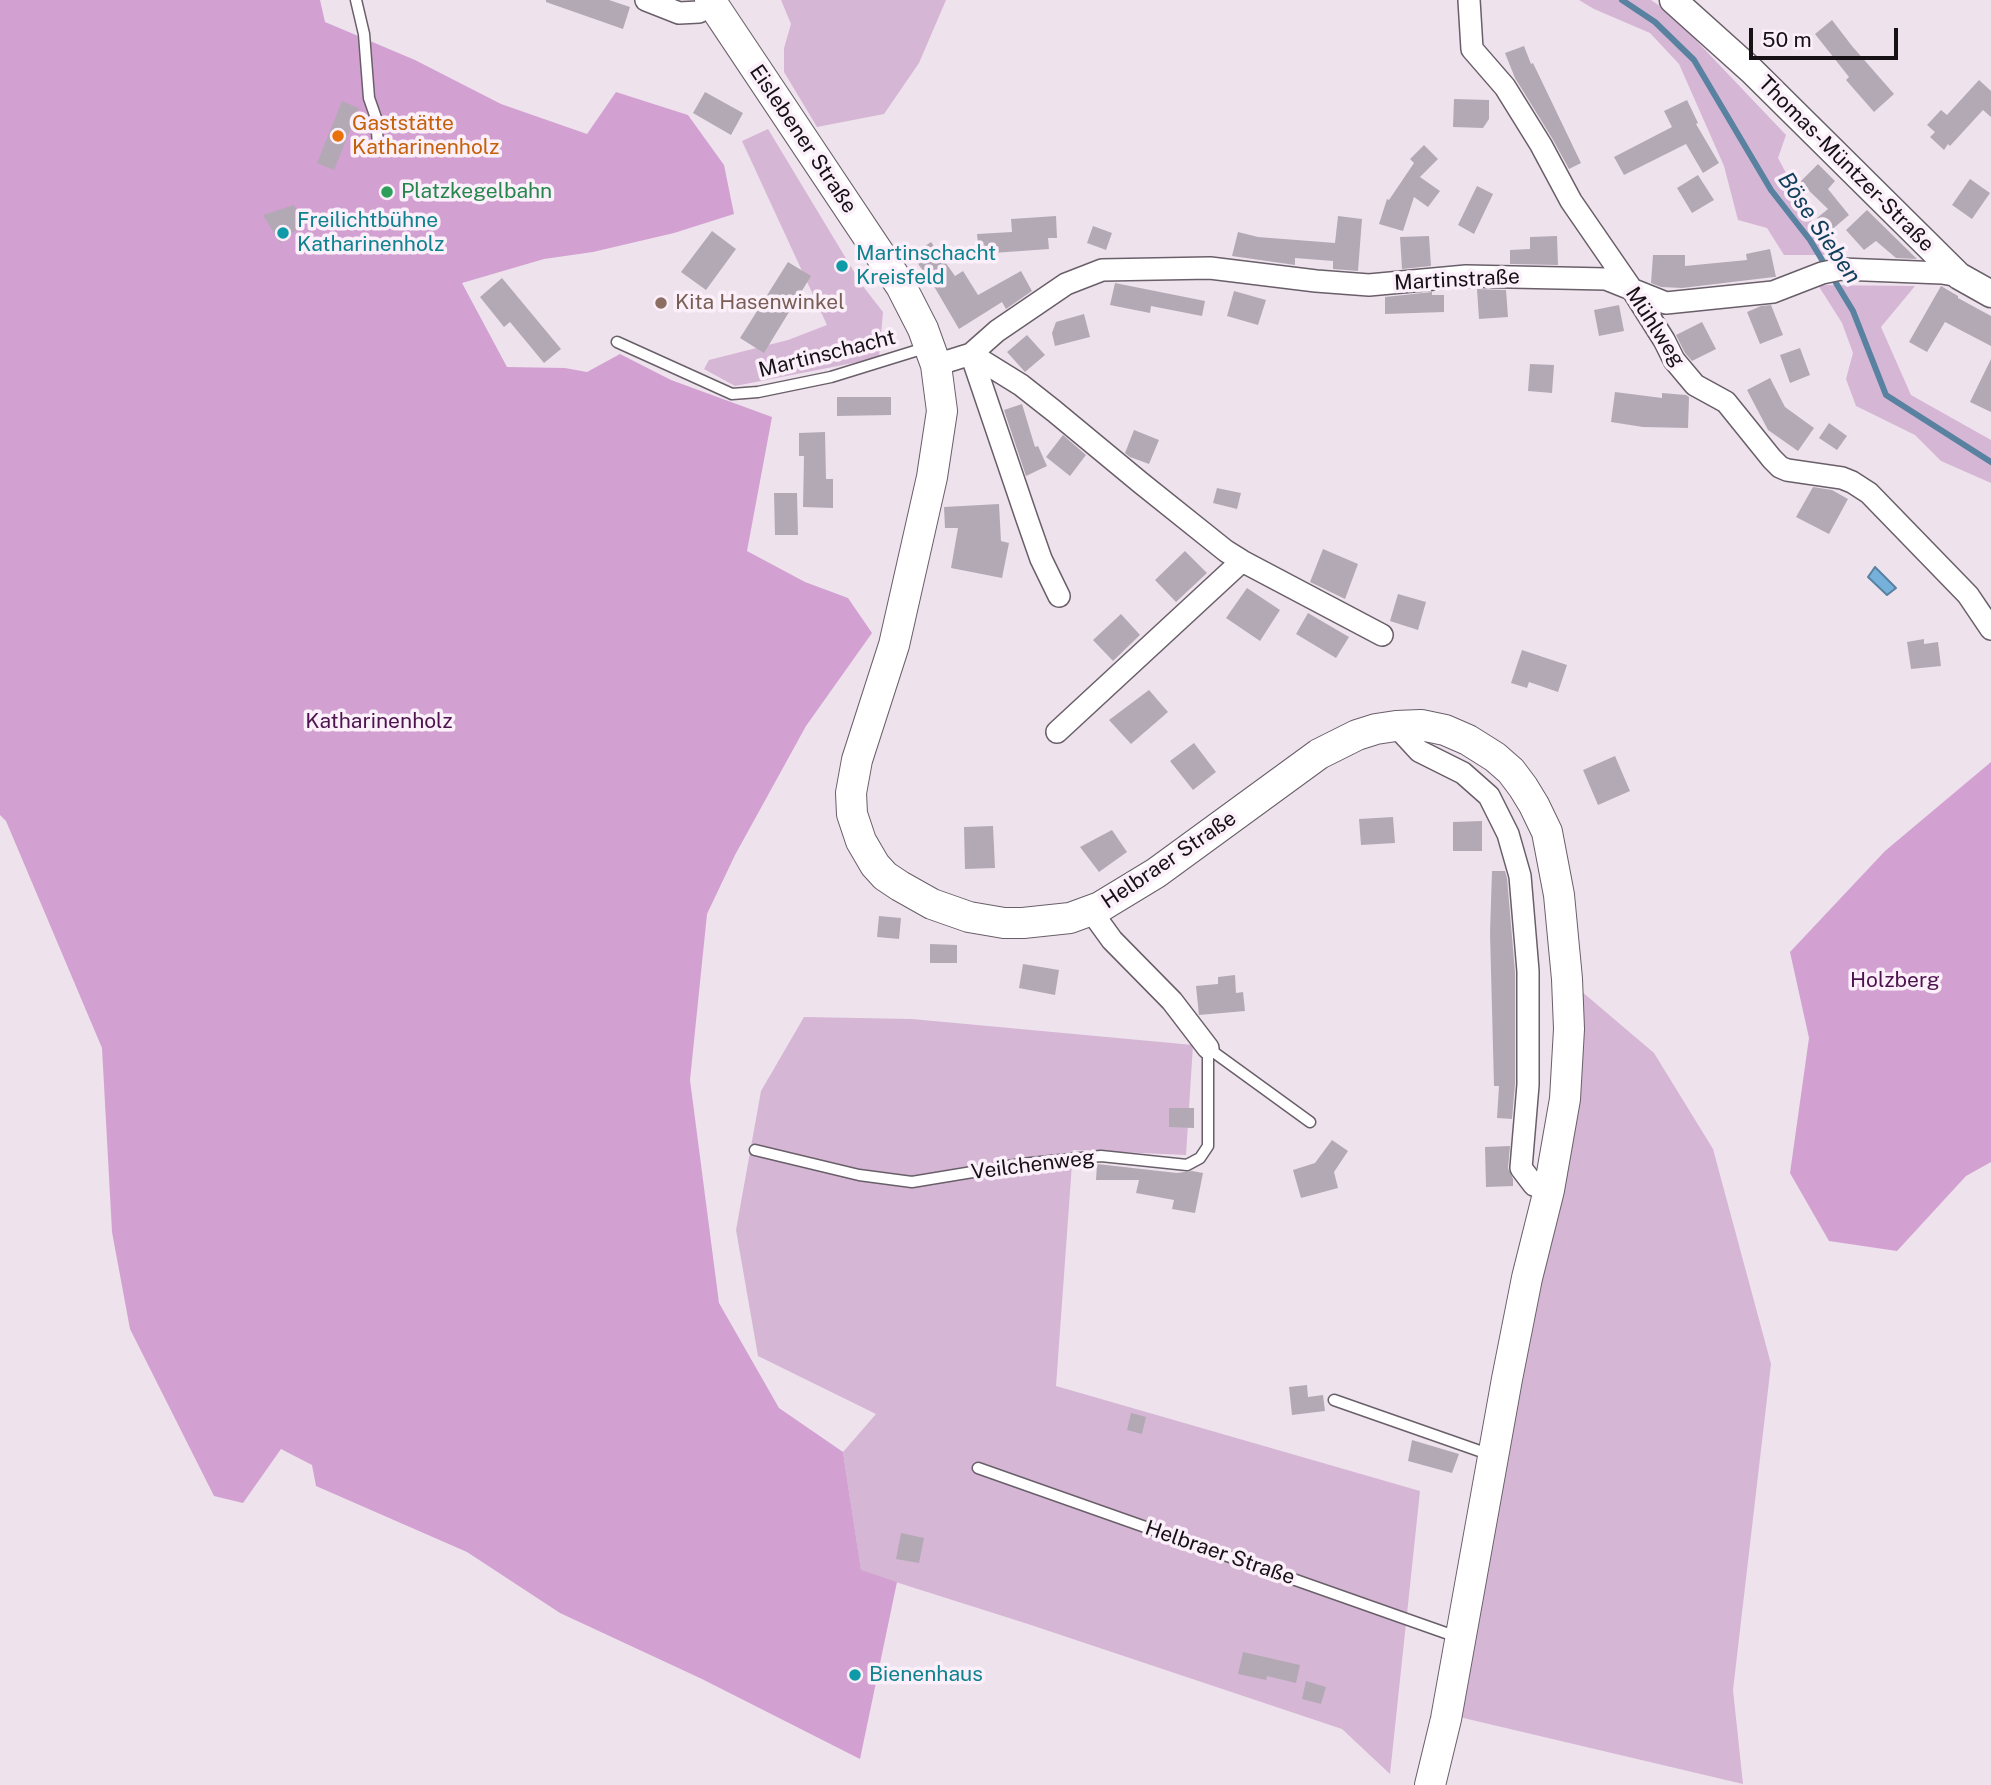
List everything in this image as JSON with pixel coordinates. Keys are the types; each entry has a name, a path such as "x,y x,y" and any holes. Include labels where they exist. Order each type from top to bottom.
{"main road":[{"name":"Eislebener Straße","path":"712,2 887,263 912,306 933,356 942,411 932,477"},
{"name":"Helbraer Straße","path":"932,477 896,637 853,780 851,803 855,826 866,852 885,876 915,895 952,912 986,921 1023,923 1070,918 1091,911 1167,866 1319,754 1357,735 1396,726 1421,725 1445,730 1468,740 1495,757 1511,771 1523,787 1546,832 1559,895 1567,979 1569,1029 1565,1099 1549,1190 1527,1278 1493,1456 1462,1639 1430,1785"}],"street":[{"path":"646,0 679,13 699,12 712,2"},
{"name":"Mühlweg","path":"1469,0 1472,49 1505,87 1571,201 1633,291 1674,360 1695,385 1726,402 1777,464 1787,470 1842,478 1867,491 1968,595 1991,629"},
{"name":"Thomas-Müntzer-Straße","path":"1674,0 1752,71 1959,276 1991,294"},
{"name":"Martinstraße","path":"933,356 971,354 997,331 1066,284 1102,270 1210,268 1369,285 1466,276 1606,278 1666,303 1773,292 1831,271 1942,273 1959,276"},
{"path":"971,354 1021,385 1188,522 1241,561 1382,635"},
{"path":"971,354 1041,559 1059,596"},
{"path":"1057,732 1241,561"},
{"path":"1396,726 1419,751 1463,773 1489,796 1508,834 1520,876 1528,971 1528,1085 1521,1168 1534,1185 1549,1190"},
{"path":"1091,911 1112,940 1172,1001 1208,1048"}],"lane":[{"path":"356,0 364,34 369,98 376,118 377,145"},
{"name":"Martinschacht","path":"617,342 732,394 758,392 933,356"},
{"path":"1208,1048 1310,1122"},
{"name":"Veilchenweg","path":"755,1150 859,1175 912,1182 1021,1164 1101,1156 1187,1164 1200,1158 1208,1146 1208,1048"},
{"path":"1334,1400 1493,1456"},
{"name":"Helbraer Straße","path":"978,1468 1462,1639"}],"shaded area":[{"path":"781,0 946,0 919,63 884,114 817,127 784,72 784,48 791,24"},
{"path":"1579,0 1651,0 1670,13 1786,135 1778,158 1830,255 1784,255 1767,228 1738,220 1724,166 1679,64 1650,33"},
{"path":"768,129 862,285 883,312 879,358 735,386 704,369 709,360 788,340 827,325 742,141"},
{"path":"1818,285 1915,286 1881,327 1911,395 1991,440 1991,483 1941,461 1915,435 1856,406 1846,379 1853,353 1842,323"},
{"path":"1567,979 1654,1053 1713,1149 1771,1364 1733,1690 1743,1784 1455,1716 1527,1278"},
{"path":"804,1017 912,1019 1193,1045 1186,1155 1073,1150 1056,1386 1420,1491 1390,1774 1342,1729 861,1571 843,1452 876,1414 758,1356 736,1230 761,1091"}],"green space":[{"name":"Katharinenholz","path":"0,0 320,0 325,22 415,60 501,104 587,134 616,92 688,115 724,165 734,214 674,233 593,252 544,259 462,283 507,367 565,368 587,372 620,354 671,380 772,417 747,551 805,582 848,598 872,633 806,726 735,855 707,914 690,1080 719,1303 779,1408 843,1452 861,1570 897,1582 860,1759 702,1679 560,1613 467,1552 316,1486 312,1465 281,1449 243,1503 214,1496 130,1329 112,1232 102,1048 6,821 0,815"},
{"name":"Holzberg","path":"1991,762 1991,1162 1966,1176 1897,1251 1829,1241 1790,1173 1809,1038 1790,952 1885,851"}],"water":[{"path":"1875,567 1896,588 1887,595 1868,577"}],"building":[{"path":"546,0 609,0 630,7 623,29"},
{"path":"1832,20 1894,94 1874,112 1846,80 1849,77 1815,34"},
{"path":"1524,46 1581,163 1569,169 1515,78 1505,53"},
{"path":"1979,80 1991,91 1991,117 1983,110 1944,150 1930,137 1935,132 1927,125 1941,110 1947,115"},
{"path":"705,92 743,113 731,135 693,113"},
{"path":"1454,99 1489,100 1489,119 1483,128 1453,127"},
{"path":"1687,100 1698,123 1696,124 1719,163 1703,173 1686,144 1624,175 1614,157 1672,127 1664,111"},
{"name":"Gaststätte Katharinenholz","path":"342,101 359,108 334,170 317,163"},
{"path":"1424,145 1438,159 1420,177 1440,191 1428,207 1414,197 1403,231 1379,224 1387,199 1389,200 1414,163 1410,159"},
{"path":"1818,164 1835,181 1828,189 1849,215 1829,232 1817,218 1828,209 1800,182"},
{"path":"1698,175 1714,200 1692,213 1677,188"},
{"path":"1970,179 1990,193 1972,219 1952,205"},
{"path":"1477,186 1493,194 1474,234 1458,225"},
{"name":"Freilichtbühne Katharinenholz","path":"294,205 305,223 280,243 263,215"},
{"path":"1867,210 1917,259 1896,258 1876,241 1864,250 1846,230"},
{"path":"1056,216 1057,238 1048,238 1049,249 979,254 977,234 1012,232 1011,219"},
{"path":"1338,216 1362,219 1358,271 1333,269 1333,261 1295,258 1295,265 1232,256 1238,232 1258,237 1335,243"},
{"path":"1093,226 1112,233 1106,250 1087,243"},
{"path":"712,231 736,249 706,290 681,272"},
{"path":"1429,236 1431,266 1402,269 1400,237"},
{"path":"1557,236 1558,265 1510,264 1510,250 1530,249 1530,237"},
{"path":"931,242 955,276 963,271 978,295 1021,271 1032,291 1006,309 1002,302 959,329 912,255"},
{"path":"1770,249 1776,277 1682,288 1661,287 1651,283 1653,255 1685,255 1685,266 1747,260 1746,254"},
{"path":"788,262 811,276 764,353 740,338"},
{"path":"502,278 561,349 544,363 510,322 504,327 480,297"},
{"path":"1115,283 1205,301 1202,316 1151,306 1150,313 1110,305"},
{"path":"1941,286 1991,316 1991,346 1945,322 1927,352 1909,342"},
{"path":"1477,289 1506,290 1508,317 1479,319"},
{"path":"1234,291 1266,300 1258,325 1227,316"},
{"path":"1432,292 1432,295 1444,295 1444,312 1385,314 1385,297"},
{"path":"1619,305 1624,331 1599,336 1594,310"},
{"path":"1771,305 1783,335 1760,344 1747,312"},
{"path":"1084,314 1090,337 1055,346 1052,333 1056,322"},
{"path":"1702,322 1716,349 1692,361 1676,335"},
{"path":"1027,335 1045,355 1025,372 1007,352"},
{"path":"1800,348 1810,375 1790,383 1780,355"},
{"path":"1991,359 1991,412 1970,402"},
{"path":"1530,364 1554,365 1552,393 1528,391"},
{"path":"1770,378 1785,407 1814,428 1798,451 1768,430 1747,390"},
{"path":"1615,392 1662,398 1662,393 1686,395 1689,397 1688,428 1643,427 1611,422"},
{"path":"837,397 891,397 891,415 837,416"},
{"path":"1022,404 1035,447 1038,446 1047,466 1026,476 1004,410"},
{"path":"1829,423 1847,436 1837,450 1819,438"},
{"path":"1134,430 1159,440 1149,464 1125,453"},
{"path":"825,432 826,479 833,479 833,508 803,507 804,456 799,456 799,433"},
{"path":"1063,435 1086,455 1070,476 1046,457"},
{"path":"1813,487 1832,490 1848,499 1829,534 1796,517"},
{"path":"1217,488 1241,493 1237,509 1213,503"},
{"path":"774,493 797,493 798,535 775,535"},
{"path":"999,504 1001,541 1009,543 1002,578 951,568 958,528 945,528 944,507"},
{"path":"1323,549 1358,564 1345,599 1310,582"},
{"path":"1185,551 1207,573 1176,602 1155,580"},
{"path":"1247,588 1280,610 1260,641 1226,618"},
{"path":"1398,594 1426,602 1418,630 1390,621"},
{"path":"1308,613 1349,637 1336,658 1296,634"},
{"path":"1121,614 1140,635 1113,661 1093,640"},
{"path":"1924,639 1924,644 1938,642 1941,666 1911,669 1907,642"},
{"path":"1522,650 1567,665 1558,692 1529,682 1527,688 1511,683"},
{"path":"1149,690 1168,712 1131,744 1109,720"},
{"path":"1194,743 1216,772 1193,790 1170,761"},
{"path":"1615,756 1630,791 1598,805 1583,770"},
{"path":"1393,817 1395,843 1361,845 1359,819"},
{"path":"1482,821 1482,851 1453,851 1453,822"},
{"path":"993,826 995,868 965,869 964,827"},
{"path":"1112,830 1127,852 1099,872 1080,847"},
{"path":"1492,871 1505,871 1507,878 1515,972 1515,1084 1512,1119 1497,1118 1499,1086 1494,1086 1490,933"},
{"path":"879,916 901,918 899,939 877,937"},
{"path":"930,944 957,945 957,963 930,963"},
{"path":"1023,964 1059,970 1055,995 1019,988"},
{"path":"1235,975 1236,993 1243,992 1245,1011 1199,1015 1196,986 1218,984 1218,977"},
{"path":"1169,1108 1194,1108 1194,1128 1169,1127"},
{"path":"1332,1140 1348,1151 1334,1172 1338,1188 1301,1198 1293,1170 1315,1163"},
{"path":"1510,1146 1508,1168 1513,1186 1486,1187 1485,1147"},
{"path":"1097,1164 1177,1173 1203,1173 1195,1213 1172,1209 1174,1200 1136,1193 1139,1180 1096,1180"},
{"path":"1307,1385 1308,1397 1323,1395 1325,1411 1292,1415 1289,1387"},
{"path":"1131,1413 1146,1417 1142,1434 1127,1430"},
{"path":"1412,1440 1459,1454 1452,1473 1408,1461"},
{"path":"901,1533 924,1538 919,1563 896,1559"},
{"path":"1243,1652 1300,1665 1296,1683 1267,1676 1266,1680 1238,1674"},
{"path":"1306,1681 1326,1687 1321,1704 1302,1699"}],"waterway":[{"name":"Böse Sieben","path":"1622,0 1655,22 1694,60 1771,190 1810,240 1853,311 1886,395 1991,462"}],"place":[{"name":"Gaststätte Katharinenholz","path":"338,136"},
{"name":"Platzkegelbahn","path":"387,192"},
{"name":"Freilichtbühne Katharinenholz","path":"283,233"},
{"name":"Martinschacht Kreisfeld","path":"842,266"},
{"name":"Kita Hasenwinkel","path":"661,303"},
{"name":"Bienenhaus","path":"855,1675"}]}
